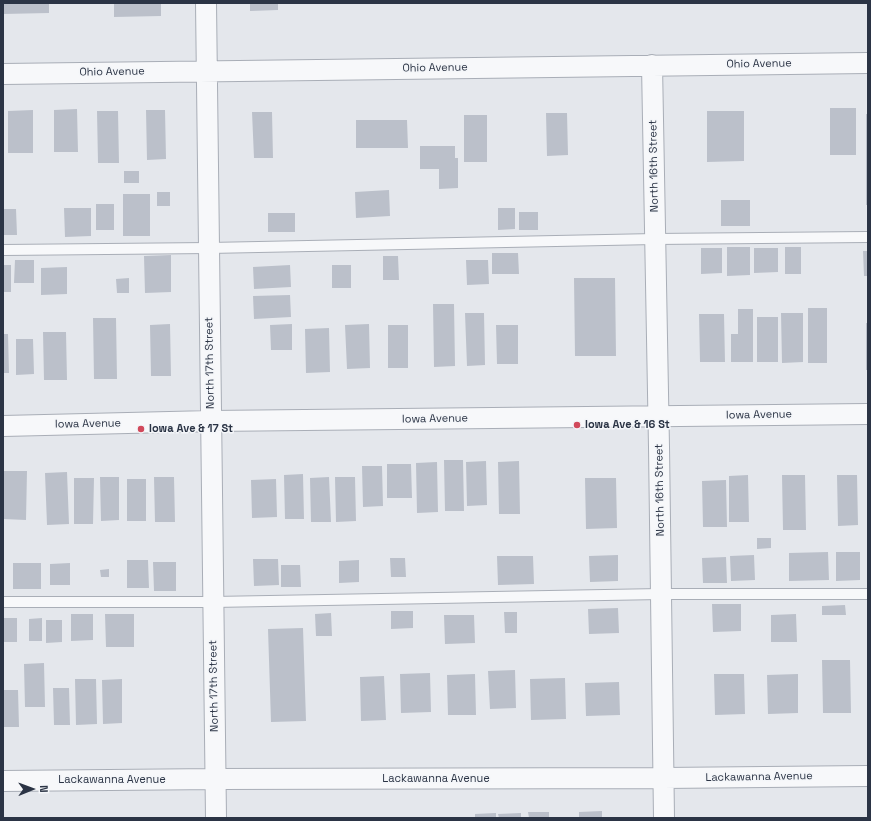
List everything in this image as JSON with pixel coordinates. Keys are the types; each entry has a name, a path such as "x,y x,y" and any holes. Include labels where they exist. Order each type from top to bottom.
{"street":[{"name":"North 17th Street","path":"206,3 216,818"},
{"name":"Ohio Avenue","path":"3,74 868,63"},
{"name":"North 16th Street","path":"652,65 659,416 664,818"},
{"name":"Iowa Avenue","path":"3,426 211,421 868,414"},
{"name":"Lackawanna Avenue","path":"3,781 868,776"}],"lane":[{"path":"3,250 209,248 655,239 868,237"},
{"path":"3,602 213,602 661,594 868,594"}],"building":[{"path":"3,3 49,3 49,13 3,14"},
{"path":"114,3 161,3 161,16 114,17"},
{"path":"250,3 278,3 278,10 250,11"},
{"path":"830,108 856,108 856,155 830,155"},
{"path":"77,109 78,152 54,152 54,110"},
{"path":"33,110 33,153 8,153 8,111"},
{"path":"146,110 165,110 166,159 147,160"},
{"path":"97,111 118,111 119,163 98,163"},
{"path":"707,111 744,111 744,161 707,162"},
{"path":"252,112 272,112 273,158 254,158"},
{"path":"546,113 567,113 568,155 547,156"},
{"path":"866,114 868,114 868,205 866,205"},
{"path":"464,115 487,115 487,162 464,162"},
{"path":"356,120 407,120 408,148 356,148"},
{"path":"420,146 455,146 455,158 458,158 458,188 439,189 439,169 420,169"},
{"path":"124,171 139,171 139,183 124,183"},
{"path":"389,190 390,216 356,218 355,192"},
{"path":"157,192 170,192 170,206 157,206"},
{"path":"123,194 150,194 150,236 123,236"},
{"path":"721,200 750,200 750,226 721,226"},
{"path":"96,204 114,204 114,230 96,230"},
{"path":"64,208 91,208 91,236 65,237"},
{"path":"498,208 515,208 515,229 498,230"},
{"path":"3,209 16,209 17,235 3,235"},
{"path":"519,212 538,212 538,230 519,230"},
{"path":"268,213 295,213 295,232 268,232"},
{"path":"727,247 750,247 750,275 727,276"},
{"path":"785,247 801,247 801,274 785,274"},
{"path":"701,248 722,248 722,273 701,274"},
{"path":"754,248 778,248 778,272 754,273"},
{"path":"863,251 868,251 868,276 864,276"},
{"path":"492,253 518,253 519,274 492,274"},
{"path":"171,255 171,292 145,293 144,256"},
{"path":"383,256 398,256 399,280 383,280"},
{"path":"15,260 34,260 34,283 14,283"},
{"path":"466,260 488,260 489,284 467,285"},
{"path":"3,265 11,265 11,292 3,292"},
{"path":"290,265 291,287 254,289 253,267"},
{"path":"332,265 351,265 351,288 332,288"},
{"path":"67,267 67,294 41,295 41,268"},
{"path":"129,278 129,293 117,293 116,279"},
{"path":"574,278 615,278 616,356 575,356"},
{"path":"290,295 291,317 254,319 253,296"},
{"path":"433,304 454,304 455,366 434,367"},
{"path":"808,308 827,308 827,363 808,363"},
{"path":"738,309 753,309 753,362 731,362 731,334 738,334"},
{"path":"465,313 484,313 485,365 467,366"},
{"path":"781,313 803,313 803,362 782,363"},
{"path":"699,314 724,314 725,362 700,362"},
{"path":"757,317 778,317 778,362 757,362"},
{"path":"93,318 116,318 117,379 94,379"},
{"path":"866,323 868,323 868,370 866,370"},
{"path":"170,324 171,376 151,376 150,325"},
{"path":"292,324 292,350 271,350 270,325"},
{"path":"369,324 370,368 347,369 345,325"},
{"path":"388,325 408,325 408,368 388,368"},
{"path":"496,325 518,325 518,364 497,364"},
{"path":"329,328 330,372 306,373 305,329"},
{"path":"43,332 66,332 67,380 44,380"},
{"path":"3,334 8,334 9,373 3,373"},
{"path":"16,339 33,339 34,374 16,375"},
{"path":"444,460 463,460 464,511 445,511"},
{"path":"486,461 487,505 467,506 466,462"},
{"path":"519,461 520,514 499,514 498,462"},
{"path":"437,462 438,512 417,513 416,463"},
{"path":"387,464 411,464 412,498 387,498"},
{"path":"362,466 382,466 383,506 363,507"},
{"path":"4,471 27,471 26,520 3,519"},
{"path":"67,472 69,524 47,525 45,473"},
{"path":"303,474 304,519 285,519 284,475"},
{"path":"748,475 749,522 729,522 729,476"},
{"path":"782,475 805,475 806,530 783,530"},
{"path":"837,475 857,475 858,525 838,526"},
{"path":"100,477 119,477 119,520 101,521"},
{"path":"154,477 174,477 175,522 155,522"},
{"path":"329,477 331,522 311,522 310,478"},
{"path":"335,477 355,477 356,521 336,522"},
{"path":"74,478 94,478 93,524 74,524"},
{"path":"585,478 616,478 617,528 586,529"},
{"path":"127,479 146,479 146,521 127,521"},
{"path":"276,479 277,517 252,518 251,480"},
{"path":"726,480 727,527 703,527 702,481"},
{"path":"757,538 771,538 771,548 757,549"},
{"path":"828,552 829,580 789,581 789,553"},
{"path":"836,552 860,552 860,580 836,581"},
{"path":"618,555 618,581 590,582 589,556"},
{"path":"754,555 755,580 731,581 730,556"},
{"path":"497,556 533,556 534,584 498,585"},
{"path":"726,557 727,583 703,583 702,558"},
{"path":"390,558 405,558 406,577 391,577"},
{"path":"253,559 278,559 279,585 254,586"},
{"path":"127,560 148,560 149,588 127,588"},
{"path":"359,560 359,582 339,583 339,561"},
{"path":"153,562 176,562 176,591 154,591"},
{"path":"13,563 41,563 41,589 13,589"},
{"path":"70,563 70,585 50,585 50,564"},
{"path":"281,565 300,565 301,587 281,587"},
{"path":"109,569 109,577 101,577 100,570"},
{"path":"712,604 741,604 741,631 713,632"},
{"path":"845,605 846,615 822,615 822,606"},
{"path":"618,608 619,633 589,634 588,609"},
{"path":"391,611 413,611 413,628 391,629"},
{"path":"504,612 517,612 517,633 505,633"},
{"path":"331,613 332,636 316,636 315,614"},
{"path":"71,614 93,614 93,640 71,641"},
{"path":"105,614 134,614 134,647 106,647"},
{"path":"796,614 797,642 771,642 771,615"},
{"path":"444,615 474,615 475,643 445,644"},
{"path":"3,618 17,618 17,642 3,642"},
{"path":"42,618 42,641 29,641 29,619"},
{"path":"46,620 62,620 62,642 46,643"},
{"path":"303,628 306,721 271,722 268,629"},
{"path":"822,660 850,660 851,713 823,713"},
{"path":"44,663 45,707 25,707 24,664"},
{"path":"515,670 516,708 490,709 488,671"},
{"path":"430,673 431,712 401,713 400,674"},
{"path":"475,674 476,715 448,715 447,675"},
{"path":"714,674 744,674 745,714 715,715"},
{"path":"798,674 798,713 768,714 767,675"},
{"path":"384,676 386,720 361,721 360,677"},
{"path":"565,678 566,719 531,720 530,679"},
{"path":"75,679 96,679 97,724 76,725"},
{"path":"122,679 122,723 103,724 102,680"},
{"path":"619,682 620,715 586,716 585,683"},
{"path":"53,688 69,688 70,725 54,725"},
{"path":"3,690 18,690 19,727 3,727"},
{"path":"602,811 602,818 579,818 579,812"},
{"path":"528,812 549,812 549,818 529,818"},
{"path":"496,813 496,818 475,818 475,814"},
{"path":"521,813 521,818 499,818 498,814"}],"place":[{"name":"Iowa Ave & 16 St","path":"577,425"},
{"name":"Iowa Ave & 17 St","path":"141,429"}]}
